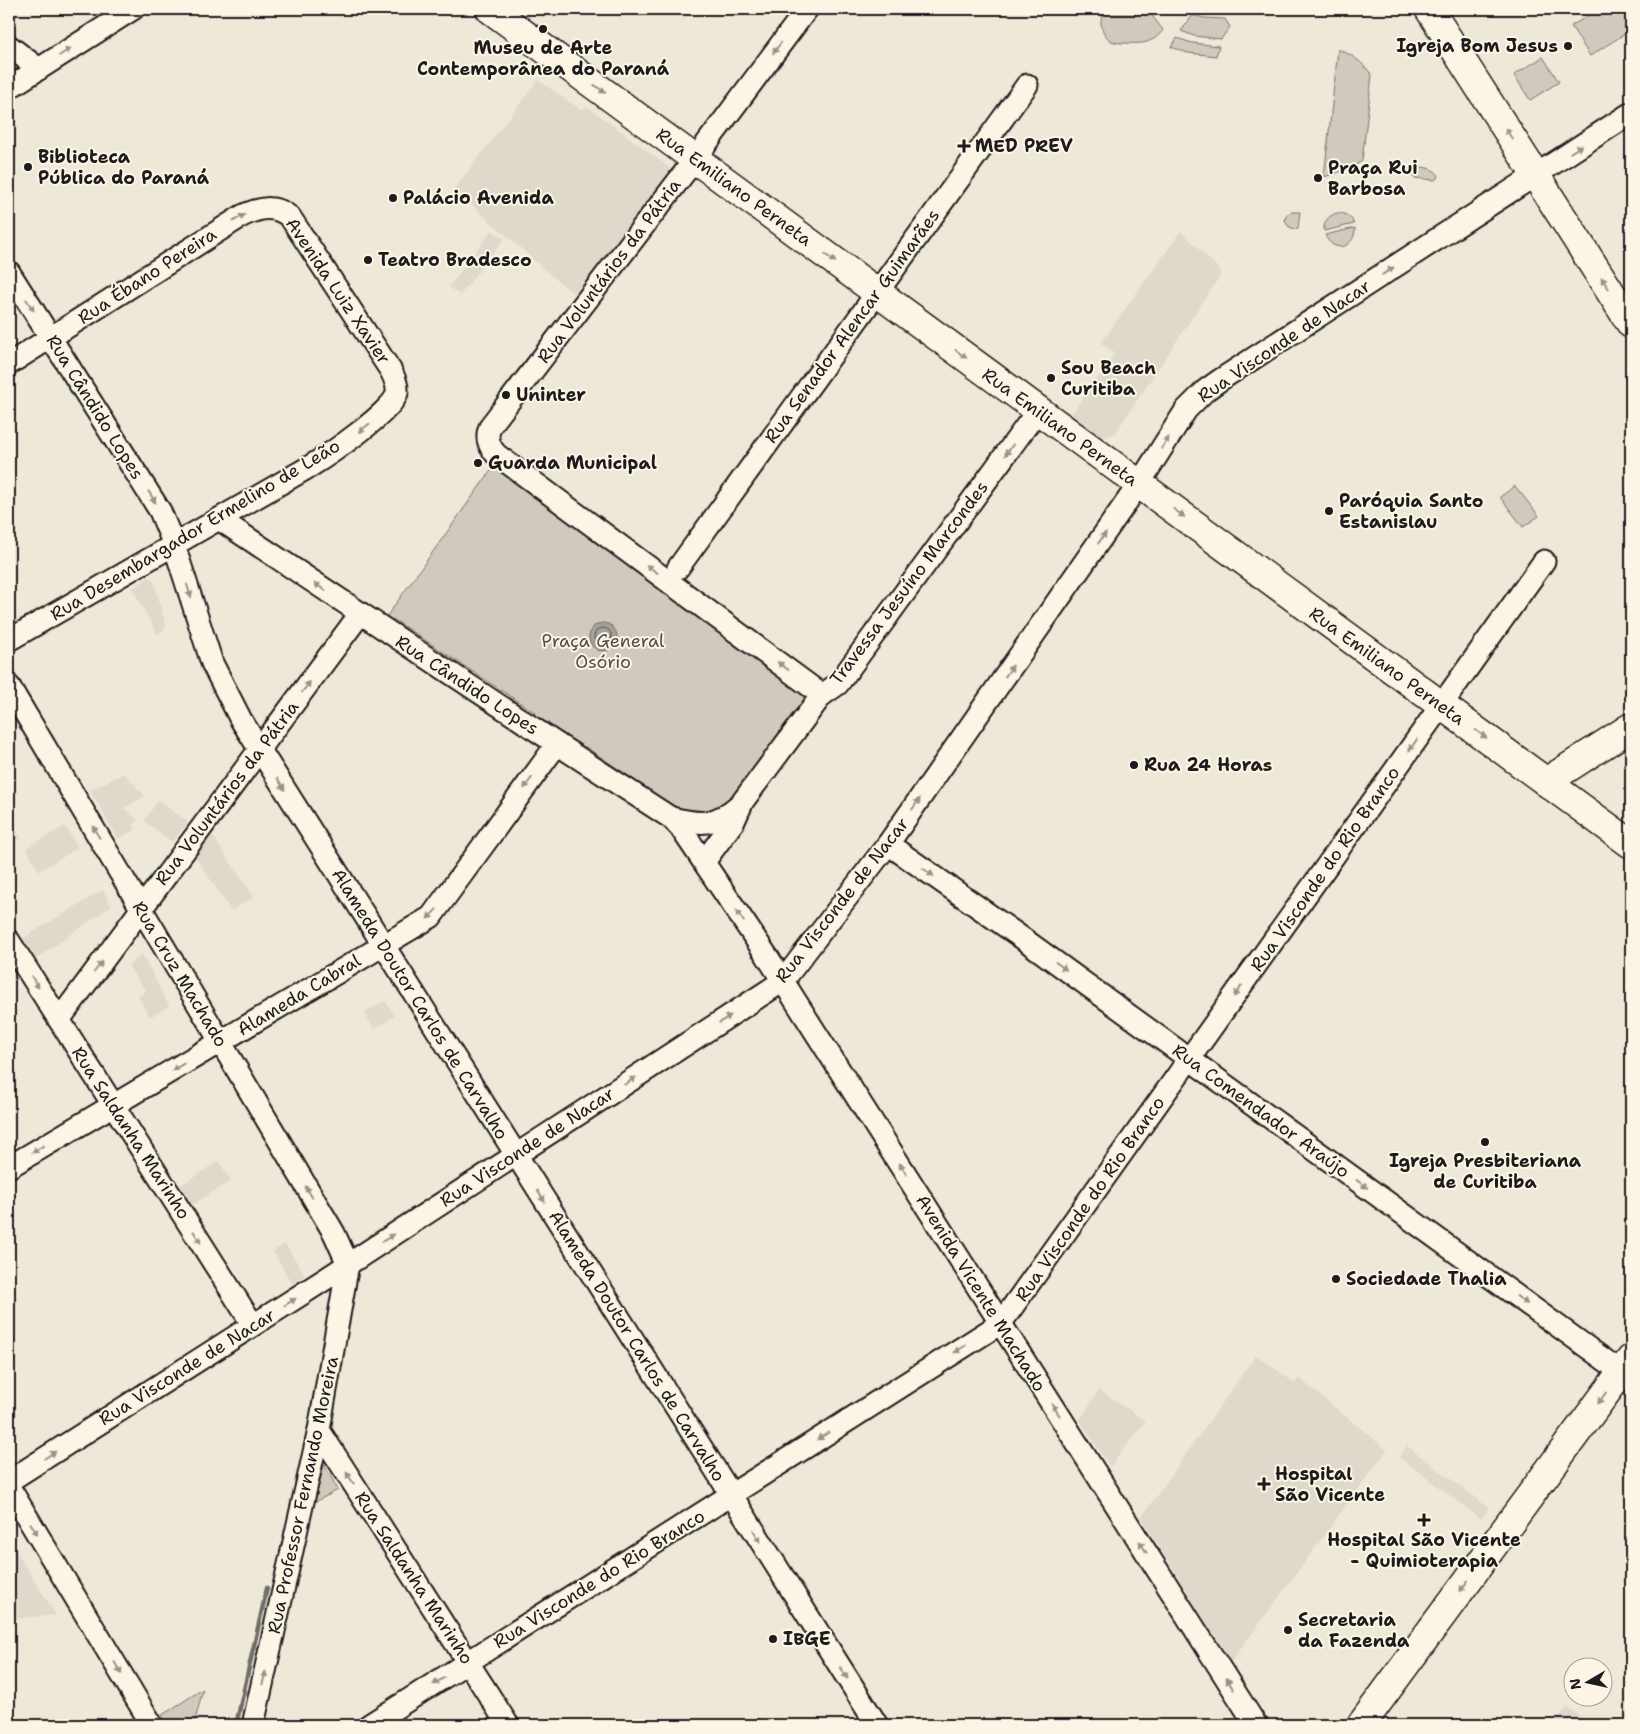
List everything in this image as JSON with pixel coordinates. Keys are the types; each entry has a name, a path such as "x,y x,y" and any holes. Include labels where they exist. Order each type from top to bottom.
{"main road":[{"name":"Rua Emiliano Perneta","path":"490,9 1631,844"},
{"path":"1428,9 1631,324"},
{"path":"1546,782 1631,727"},
{"path":"1361,1725 1628,1370"}],"street":[{"path":"9,88 133,9"},
{"name":"Rua Voluntários da Pátria","path":"807,9 695,159 491,425 488,431 488,438 491,448 497,455 822,694"},
{"path":"9,46 39,69"},
{"name":"Rua Senador Alencar Guimarães","path":"678,568 1027,85"},
{"name":"Rua Visconde de Nacar","path":"9,1481 348,1264 783,981 888,844 1139,484 1186,410 1206,390 1631,113"},
{"name":"Rua Ébano Pereira","path":"9,364 242,216 261,208"},
{"name":"Avenida Luiz Xavier","path":"261,208 282,210 290,217 391,371 396,381 397,394"},
{"name":"Rua Cândido Lopes","path":"9,272 160,511 174,545"},
{"name":"Rua Desembargador Ermelino de Leão","path":"9,640 310,467 382,414 397,394"},
{"name":"Travessa Jesuíno Marcondes","path":"671,818 697,823 712,822 726,816 743,801 822,694 838,684 1038,410"},
{"name":"Rua Cândido Lopes","path":"219,519 671,818 680,827 704,862"},
{"name":"Alameda Doutor Carlos de Carvalho","path":"174,545 212,663 240,720 878,1725"},
{"name":"Rua Visconde do Rio Branco","path":"368,1725 1001,1323 1544,561"},
{"name":"Rua Voluntários da Pátria","path":"59,1020 360,614"},
{"name":"Rua Cruz Machado","path":"9,686 334,1233 348,1264"},
{"name":"Alameda Cabral","path":"9,1167 431,917 557,744"},
{"name":"Travessa Jesuíno Marcondes","path":"704,862 734,821 743,801"},
{"name":"Rua Comendador Araújo","path":"888,844 1628,1370"},
{"name":"Avenida Vicente Machado","path":"704,862 783,981 1256,1725"},
{"name":"Rua Saldanha Marinho","path":"9,941 253,1325"},
{"name":"Rua Professor Fernando Moreira","path":"253,1725 319,1430 348,1264"},
{"name":"Rua Saldanha Marinho","path":"319,1430 508,1725"},
{"path":"9,1487 152,1725"}],"shaded area":[{"path":"538,80 580,109 588,107 677,173 583,300 554,278 454,189"},
{"path":"492,230 504,239 460,295 449,287"},
{"path":"1181,231 1221,271 1217,272 1221,274 1116,432 1108,437 1100,436 1070,416 1115,354 1101,343"},
{"path":"149,577 154,581 166,627 158,635 132,588"},
{"path":"124,773 145,796 124,808 138,820 133,824 136,829 118,839 90,790"},
{"path":"158,800 188,822 172,842 144,821"},
{"path":"9,818 21,838 9,845"},
{"path":"65,826 78,848 39,871 26,848"},
{"path":"212,835 254,897 231,911 195,856"},
{"path":"103,890 111,906 33,961 20,940"},
{"path":"142,954 169,1006 150,1017 138,997 146,991 128,966"},
{"path":"385,1001 395,1016 374,1029 364,1013"},
{"path":"219,1161 231,1181 191,1206 178,1187"},
{"path":"285,1244 305,1275 292,1284 273,1251"},
{"name":"Hospital São Vicente","path":"1256,1355 1295,1383 1299,1378 1387,1450 1231,1662 1141,1518"},
{"path":"1099,1390 1146,1421 1110,1467 1080,1420"},
{"path":"1407,1446 1489,1508 1481,1519 1399,1457"},
{"path":"9,1540 56,1615 9,1619"},
{"path":"1567,1707 1578,1715 1592,1725 1554,1725"}],"green space":[{"path":"1106,9 1147,9 1163,30 1151,41 1141,43 1113,42 1104,33 1101,25 1103,13"},
{"path":"1599,9 1629,9 1631,13 1631,30 1590,56 1571,26"},
{"path":"1193,15 1204,18 1225,19 1230,27 1221,39 1194,36 1181,31"},
{"path":"1177,38 1192,43 1219,46 1216,56 1188,53 1171,47"},
{"path":"1338,49 1357,59 1372,75 1362,161 1351,168 1324,177"},
{"path":"1543,57 1559,82 1530,100 1514,75"},
{"path":"1413,167 1428,168 1435,171 1439,176 1435,180 1414,178 1411,174"},
{"path":"1300,212 1298,228 1294,229 1288,226 1285,220 1287,214"},
{"path":"1337,213 1347,216 1354,224 1324,231 1324,225 1327,220"},
{"path":"1355,228 1351,241 1343,246 1333,245 1325,235"},
{"name":"Praça General Osório","path":"495,465 804,692 801,708 795,710 775,738 775,744 755,771 750,772 727,803 727,809 686,815 586,747 583,747 535,716 534,712 393,619 382,623"},
{"path":"1515,486 1539,516 1523,527 1500,497"},
{"path":"324,1464 338,1490 315,1502"},
{"path":"203,1689 194,1725 168,1725 162,1715"}],"water":[{"path":"603,623 613,627 617,637 613,647 603,651 593,647 589,637 593,627"}],"waterway":[{"path":"236,1725 267,1588"}],"place":[{"name":"Museu de Arte Contemporânea do Paraná","path":"543,29"},
{"name":"Igreja Bom Jesus","path":"1568,46"},
{"name":"MED PREV","path":"964,146"},
{"name":"Biblioteca Pública do Paraná","path":"28,167"},
{"name":"Praça Rui Barbosa","path":"1318,178"},
{"name":"Palácio Avenida","path":"393,198"},
{"name":"Teatro Bradesco","path":"368,260"},
{"name":"Sou Beach Curitiba","path":"1051,378"},
{"name":"Uninter","path":"506,395"},
{"name":"Guarda Municipal","path":"478,463"},
{"name":"Paróquia Santo Estanislau","path":"1329,511"},
{"name":"Rua 24 Horas","path":"1134,765"},
{"name":"Igreja Presbiteriana de Curitiba","path":"1485,1142"},
{"name":"Sociedade Thalia","path":"1336,1279"},
{"name":"Hospital São Vicente","path":"1264,1484"},
{"name":"Hospital São Vicente - Quimioterapia","path":"1424,1520"},
{"name":"Secretaria da Fazenda","path":"1288,1630"},
{"name":"IBGE","path":"773,1639"}]}
